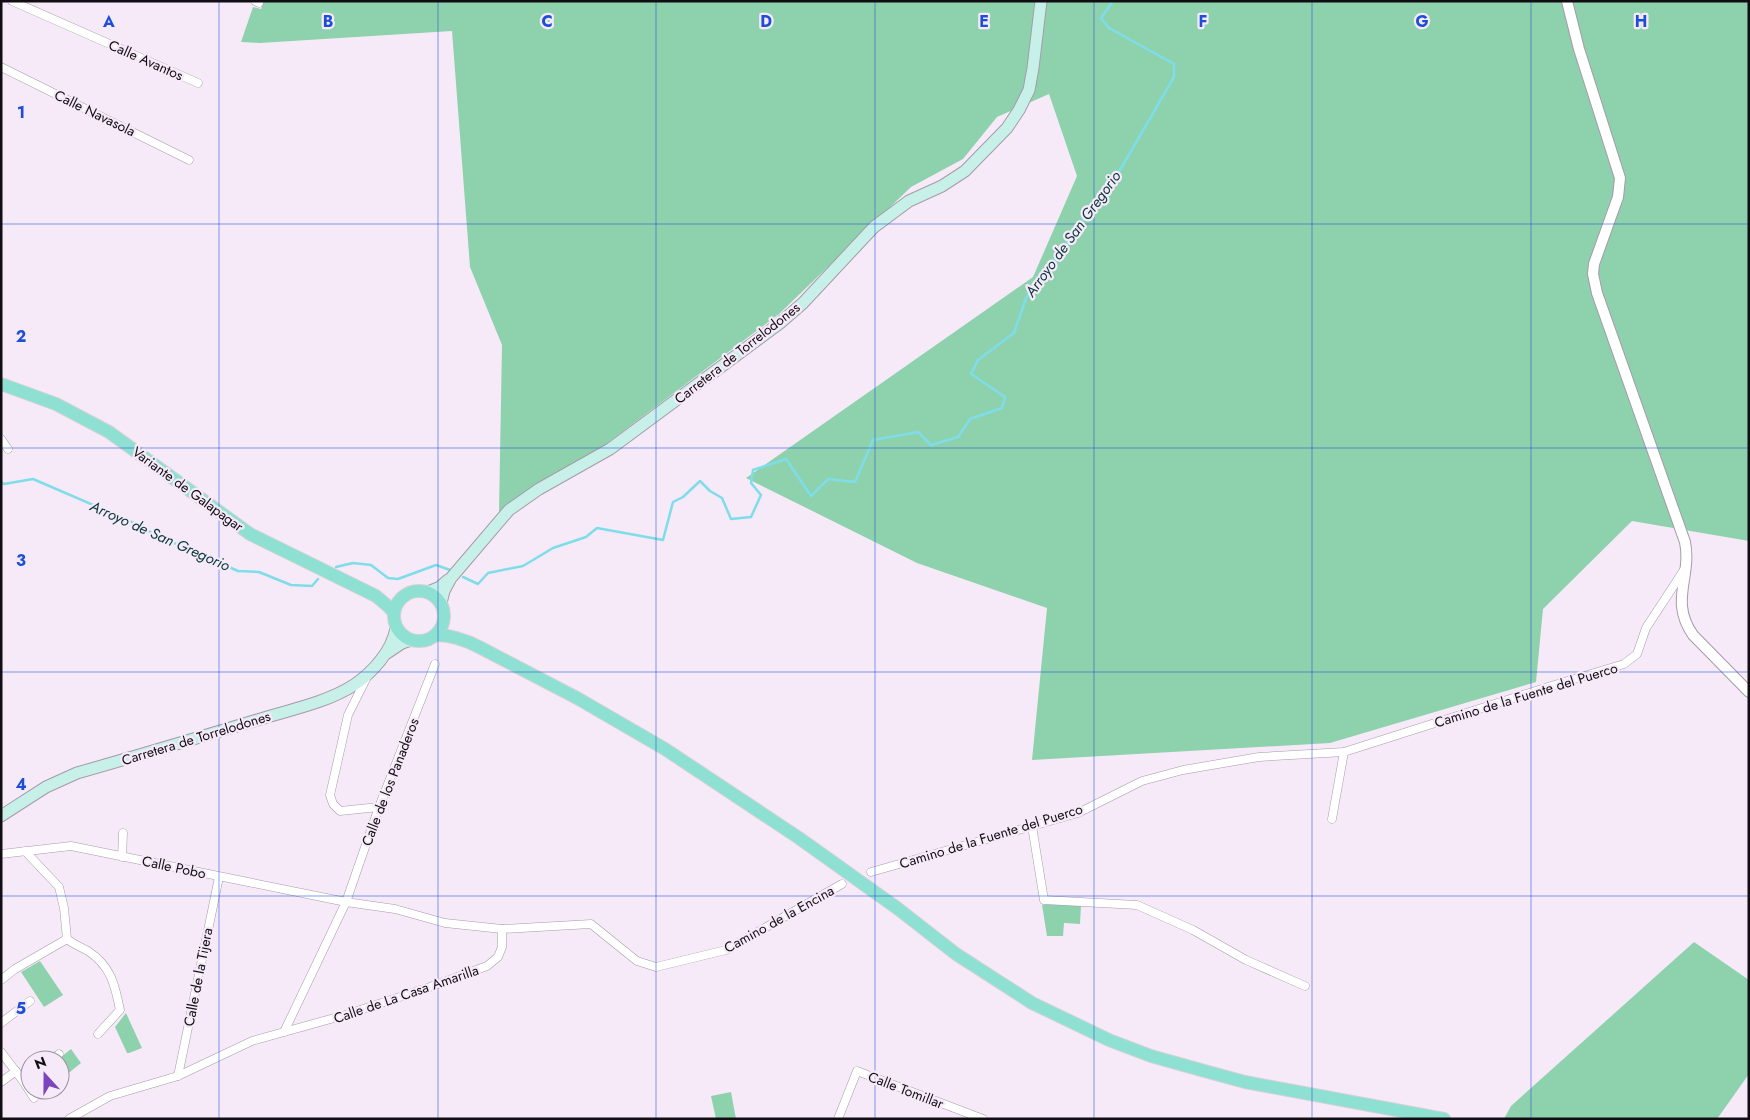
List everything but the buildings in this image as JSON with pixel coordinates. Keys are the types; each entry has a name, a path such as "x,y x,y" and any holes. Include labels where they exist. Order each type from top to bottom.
{"main road":[{"name":"Carretera de Torrelodones","path":"428,592 440,587 451,578 509,510 539,489 610,449 780,323 803,302 874,227 909,201 942,186 965,171 1008,128 1019,110 1028,90 1034,68 1042,1"},
{"name":"Variante de Galapagar","path":"1,384 56,404 109,432 250,534 376,596"},
{"name":"Carretera de Torrelodones","path":"441,603 444,591 451,578"},
{"path":"418,591 428,592 441,603 444,611 441,628 436,635 428,640 411,640 403,636 396,628 394,613 396,605 401,598 409,593 418,591"},
{"path":"376,596 401,598"},
{"path":"376,596 394,613"},
{"path":"444,619 450,627 467,641"},
{"name":"Carretera de Torrelodones","path":"386,654 395,638 396,628"},
{"path":"436,635 447,635 467,641 577,698 665,749 798,838 897,908 956,954 1032,1003 1109,1040 1151,1056 1244,1082 1444,1119"},
{"name":"Carretera de Torrelodones","path":"1,816 46,787 77,773 314,702 354,685 386,654 402,643 411,640"}],"street":[{"name":"Calle Avantos","path":"12,1 198,83"},
{"path":"1567,1 1579,49 1620,178 1618,197 1594,264 1594,284 1685,542 1688,554 1681,607 1687,627 1749,692"},
{"name":"Calle Navasola","path":"1,67 189,160"},
{"path":"1,439 8,449"},
{"name":"Camino de la Fuente del Puerco","path":"871,872 1078,812 1142,781 1183,770 1259,757 1344,752 1624,664 1637,654 1646,628 1687,566"},
{"name":"Calle de los Panaderos","path":"346,902 379,808 435,664"},
{"path":"370,670 348,716 330,795 333,804 340,810 379,808"},
{"path":"1332,819 1344,752"},
{"path":"1032,826 1044,900 1136,905 1193,930 1246,960 1305,986"},
{"path":"122,857 123,833"},
{"name":"Calle Pobo","path":"1,854 71,846 346,902"},
{"path":"25,851 59,887 64,908 67,939"},
{"name":"Calle de la Tijera","path":"178,1076 219,877"},
{"name":"Camino de la Encina","path":"346,902 395,910 445,923 502,929 591,924 637,961 656,968 726,950 842,884"},
{"path":"284,1032 346,902"},
{"name":"Calle de La Casa Amarilla","path":"69,1119 110,1096 178,1076 252,1041 345,1015 488,966 498,957 502,947 502,929"},
{"path":"1,980 67,939"},
{"path":"67,939 89,952 106,967 114,983 120,1010 98,1034"},
{"path":"1,1023 30,1001"},
{"path":"1,1052 20,1074"},
{"path":"1,1082 16,1071"},
{"name":"Calle Tomillar","path":"838,1119 857,1071 983,1119"}],"green space":[{"path":"264,1 1749,1 1749,541 1632,521 1543,609 1536,682 1330,743 1032,760 1047,608 917,563 746,478 1033,277 1077,176 1049,94 997,117 963,159 911,187 779,314 602,447 499,512 502,345 470,267 452,31 260,43 241,42 253,7 261,9"},
{"path":"1042,905 1081,905 1080,924 1064,923 1063,936 1047,936"},
{"path":"1694,942 1749,980 1749,1074 1717,1119 1504,1119 1511,1106"},
{"path":"40,961 63,995 44,1007 21,972"},
{"path":"126,1013 142,1048 129,1053 127,1053 115,1027"},
{"path":"71,1049 81,1063 70,1072 70,1050"},
{"path":"731,1092 736,1119 716,1119 711,1096"}],"waterway":[{"name":"Arroyo de San Gregorio","path":"463,577 478,584 488,573 523,566 553,548 586,537 597,528 663,540 673,502 683,497 700,481 710,491 722,498 731,519 751,517 761,495 751,483 753,470 786,459 811,496 828,479 855,482 873,440 918,432 931,445 958,437 970,419 1002,408 1005,397 971,374 978,360 1014,333 1026,298 1120,170 1174,77 1174,64 1109,28 1101,18 1113,1"},
{"name":"Arroyo de San Gregorio","path":"1,482 4,484 33,479 238,571 259,572 291,585 312,586 318,579"},
{"name":"Arroyo de San Gregorio","path":"336,567 353,563 371,565 388,578 398,579 436,565 450,570"}]}
